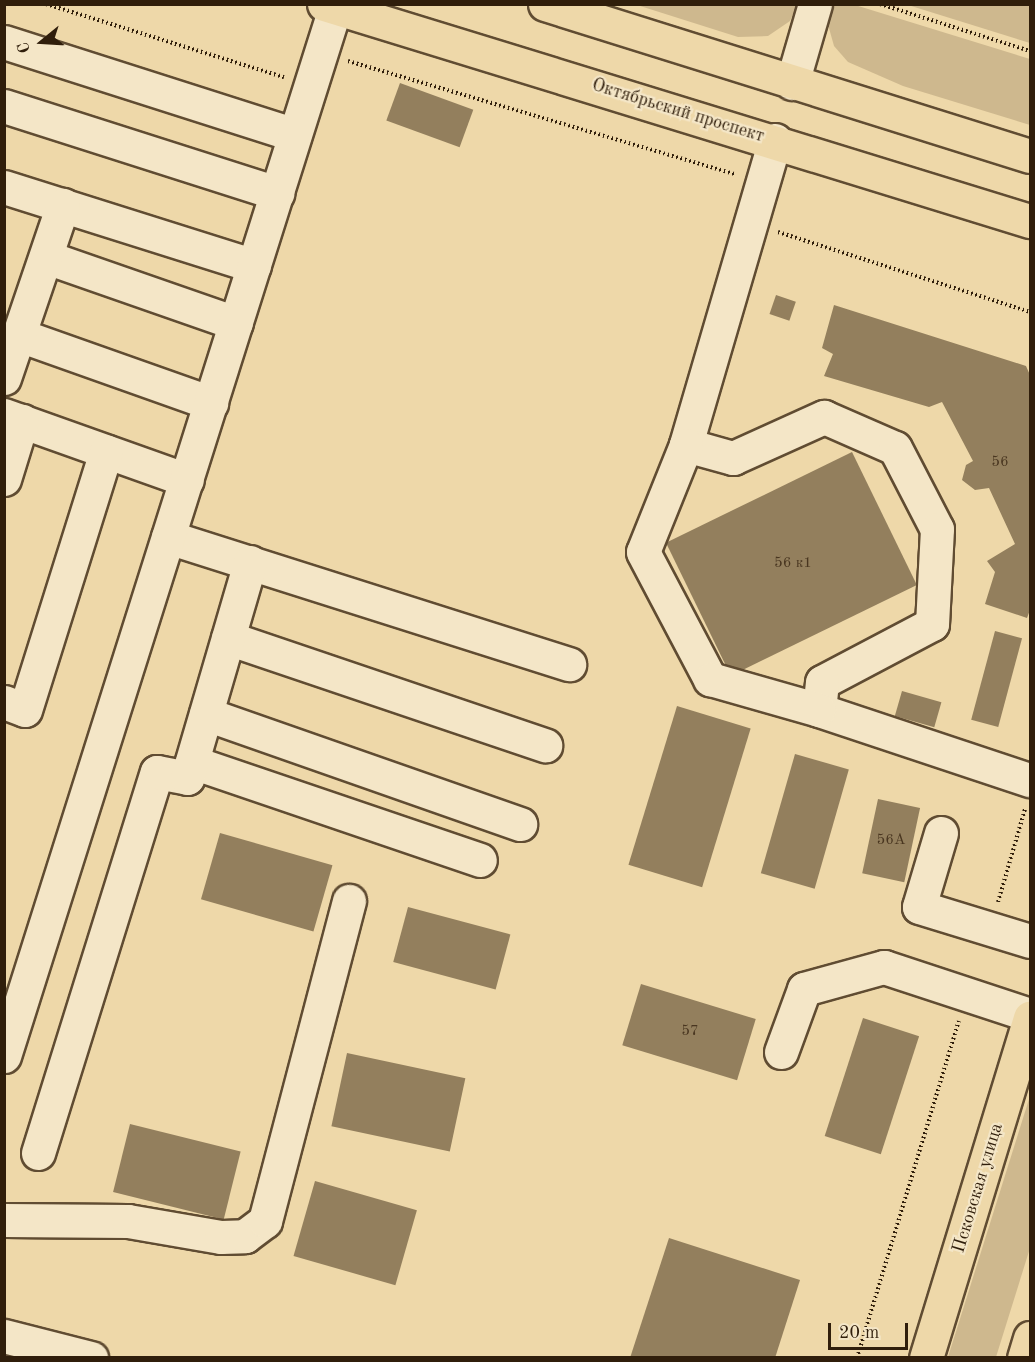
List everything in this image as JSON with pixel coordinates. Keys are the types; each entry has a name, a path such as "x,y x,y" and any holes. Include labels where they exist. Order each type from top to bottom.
{"main road":[{"path":"545,4 1030,156"},
{"name":"Октябрьский проспект","path":"330,6 775,140 1030,221"},
{"name":"Псковская улица","path":"926,1358 1030,1017"},
{"path":"1024,1358 1030,1338"}],"street":[{"path":"792,83 815,4"},
{"path":"4,1056 321,53 330,6"},
{"path":"4,42 295,135"},
{"path":"4,106 277,192"},
{"path":"775,140 686,445 643,552 710,679 819,710 1029,791"},
{"path":"4,187 254,266"},
{"path":"4,378 63,205"},
{"path":"46,257 236,323"},
{"path":"19,335 211,403"},
{"path":"686,445 733,458 824,417 896,448 937,529 932,624 822,682 819,710"},
{"path":"4,479 13,418 187,480"},
{"path":"4,702 25,710 106,451"},
{"path":"168,537 569,664"},
{"path":"38,1153 157,772 187,778 250,562"},
{"path":"228,638 545,745"},
{"path":"206,714 520,824"},
{"path":"192,762 480,860"},
{"path":"941,833 919,907 1030,940"},
{"path":"4,1220 128,1221 221,1237 245,1236 265,1221 349,901"},
{"path":"781,1052 804,989 884,967 968,992 1030,1017"},
{"path":"4,1336 91,1358"}],"path":[{"path":"46,4 311,85"},
{"path":"880,4 1030,51"},
{"path":"321,53 764,182"},
{"path":"752,224 1030,312"},
{"path":"990,928 1029,791"},
{"path":"857,1358 968,992"}],"shaded area":[{"path":"797,4 790,21 768,36 738,37 637,5"},
{"path":"829,5 855,5 1030,59 1030,125 903,86 848,62 834,46 827,21"},
{"path":"908,5 1030,5 1030,43"},
{"path":"1030,1096 1030,1248 996,1357 948,1357"}],"building":[{"path":"400,83 473,110 460,147 386,121"},
{"path":"776,295 796,302 789,321 769,314"},
{"path":"834,305 1026,366 1030,375 1030,610 1027,618 985,604 995,572 987,561 1015,544 989,488 975,490 962,480 966,465 973,461 942,402 929,407 824,376 833,354 822,348"},
{"path":"852,452 917,585 731,676 666,543"},
{"path":"995,631 1022,638 998,727 971,720"},
{"path":"902,691 941,702 934,727 895,716"},
{"path":"677,706 751,729 702,887 628,865"},
{"path":"795,754 849,769 815,889 761,873"},
{"path":"878,799 920,808 904,882 862,873"},
{"path":"220,833 332,865 313,932 201,899"},
{"path":"408,907 510,934 496,989 393,962"},
{"path":"641,984 756,1019 737,1080 622,1045"},
{"path":"863,1018 919,1036 881,1154 825,1136"},
{"path":"347,1053 465,1078 450,1152 331,1126"},
{"path":"130,1124 241,1152 224,1219 113,1192"},
{"path":"315,1181 417,1210 395,1285 294,1256"},
{"path":"669,1238 800,1280 775,1358 630,1358"},
{"path":"5,1352 20,1357 20,1358 4,1358"}]}
